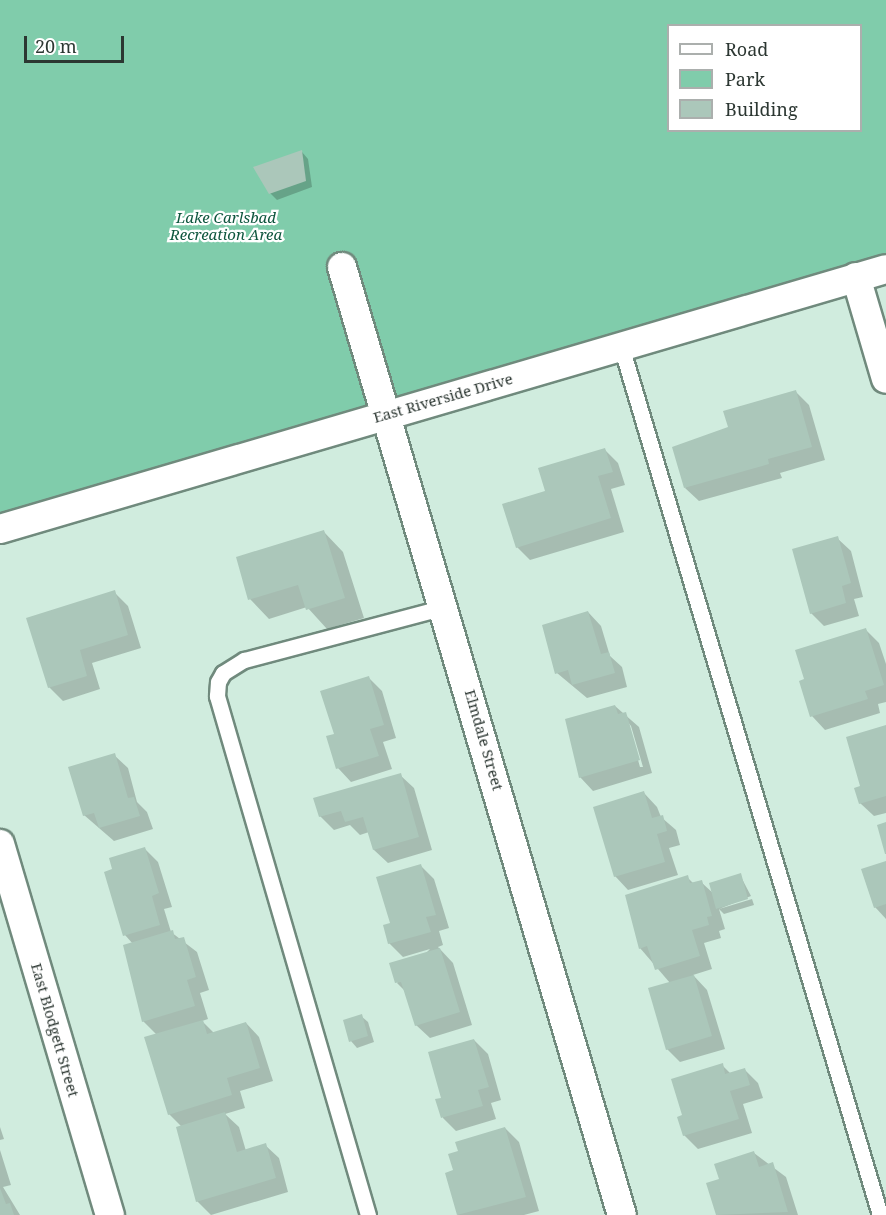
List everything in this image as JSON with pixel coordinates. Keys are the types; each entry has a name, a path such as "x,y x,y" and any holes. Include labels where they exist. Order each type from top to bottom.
{"street":[{"name":"Elmdale Street","path":"342,267 388,414 622,1215"},
{"name":"East Riverside Drive","path":"0,529 886,269"},
{"path":"856,278 886,379"},
{"name":"East Blodgett Street","path":"0,844 110,1215"}],"lane":[{"path":"621,346 880,1215"},
{"path":"368,1215 217,696 218,682 223,673 244,660 445,607"}],"green space":[{"name":"Lake Carlsbad Recreation Area","path":"0,0 886,0 886,269 0,529"}],"building":[{"path":"302,150 306,181 269,194 253,167"},
{"path":"796,390 812,447 768,459 769,464 684,488 672,447 728,427 723,411"},
{"path":"605,448 613,472 598,476 611,518 516,548 502,504 545,491 538,468"},
{"path":"324,530 345,598 306,610 298,585 248,600 236,557"},
{"path":"838,536 851,583 842,586 846,603 810,614 792,549"},
{"path":"115,590 128,635 80,650 87,676 48,688 26,618"},
{"path":"588,611 601,654 609,652 615,673 572,685 568,670 555,674 542,625"},
{"path":"866,628 884,685 865,691 868,699 810,717 799,681 804,679 795,650"},
{"path":"369,676 384,725 370,729 379,756 336,769 326,736 334,734 320,691"},
{"path":"615,705 618,714 626,712 640,760 579,778 565,719"},
{"path":"886,725 886,796 859,804 854,788 860,786 846,737"},
{"path":"115,753 128,798 134,797 140,816 99,828 94,813 83,816 68,767"},
{"path":"401,773 419,837 373,850 363,817 345,822 341,811 319,817 313,798"},
{"path":"644,791 652,818 663,815 667,831 657,834 665,862 614,877 593,807"},
{"path":"886,822 886,854 885,854 877,825"},
{"path":"145,847 159,893 152,896 160,925 123,936 104,872 112,869 109,858"},
{"path":"886,861 886,904 874,908 861,869"},
{"path":"421,864 436,915 426,917 431,932 388,944 383,925 390,923 376,877"},
{"path":"741,873 748,899 716,909 709,883"},
{"path":"688,875 690,883 702,880 712,916 707,917 709,925 692,930 700,956 655,970 647,946 639,949 625,895"},
{"path":"173,930 175,939 184,937 196,977 187,980 195,1006 142,1022 123,945"},
{"path":"440,948 460,1012 415,1026 401,982 395,983 389,963"},
{"path":"694,975 712,1036 666,1050 648,988"},
{"path":"362,1014 368,1036 349,1042 343,1020"},
{"path":"203,1020 207,1034 246,1022 260,1068 227,1078 232,1095 168,1115 144,1037"},
{"path":"474,1039 489,1087 478,1090 483,1106 441,1118 435,1099 441,1098 428,1052"},
{"path":"723,1063 725,1074 745,1068 750,1085 730,1091 739,1119 683,1136 677,1117 682,1115 671,1079"},
{"path":"225,1112 237,1152 266,1143 276,1178 196,1202 176,1127"},
{"path":"505,1127 526,1197 457,1215 445,1173 453,1170 448,1154 458,1151 455,1142"},
{"path":"754,1151 759,1167 773,1162 788,1212 716,1215 706,1183 719,1179 714,1164"},
{"path":"0,1188 6,1204 10,1203 14,1215 0,1215"}]}
